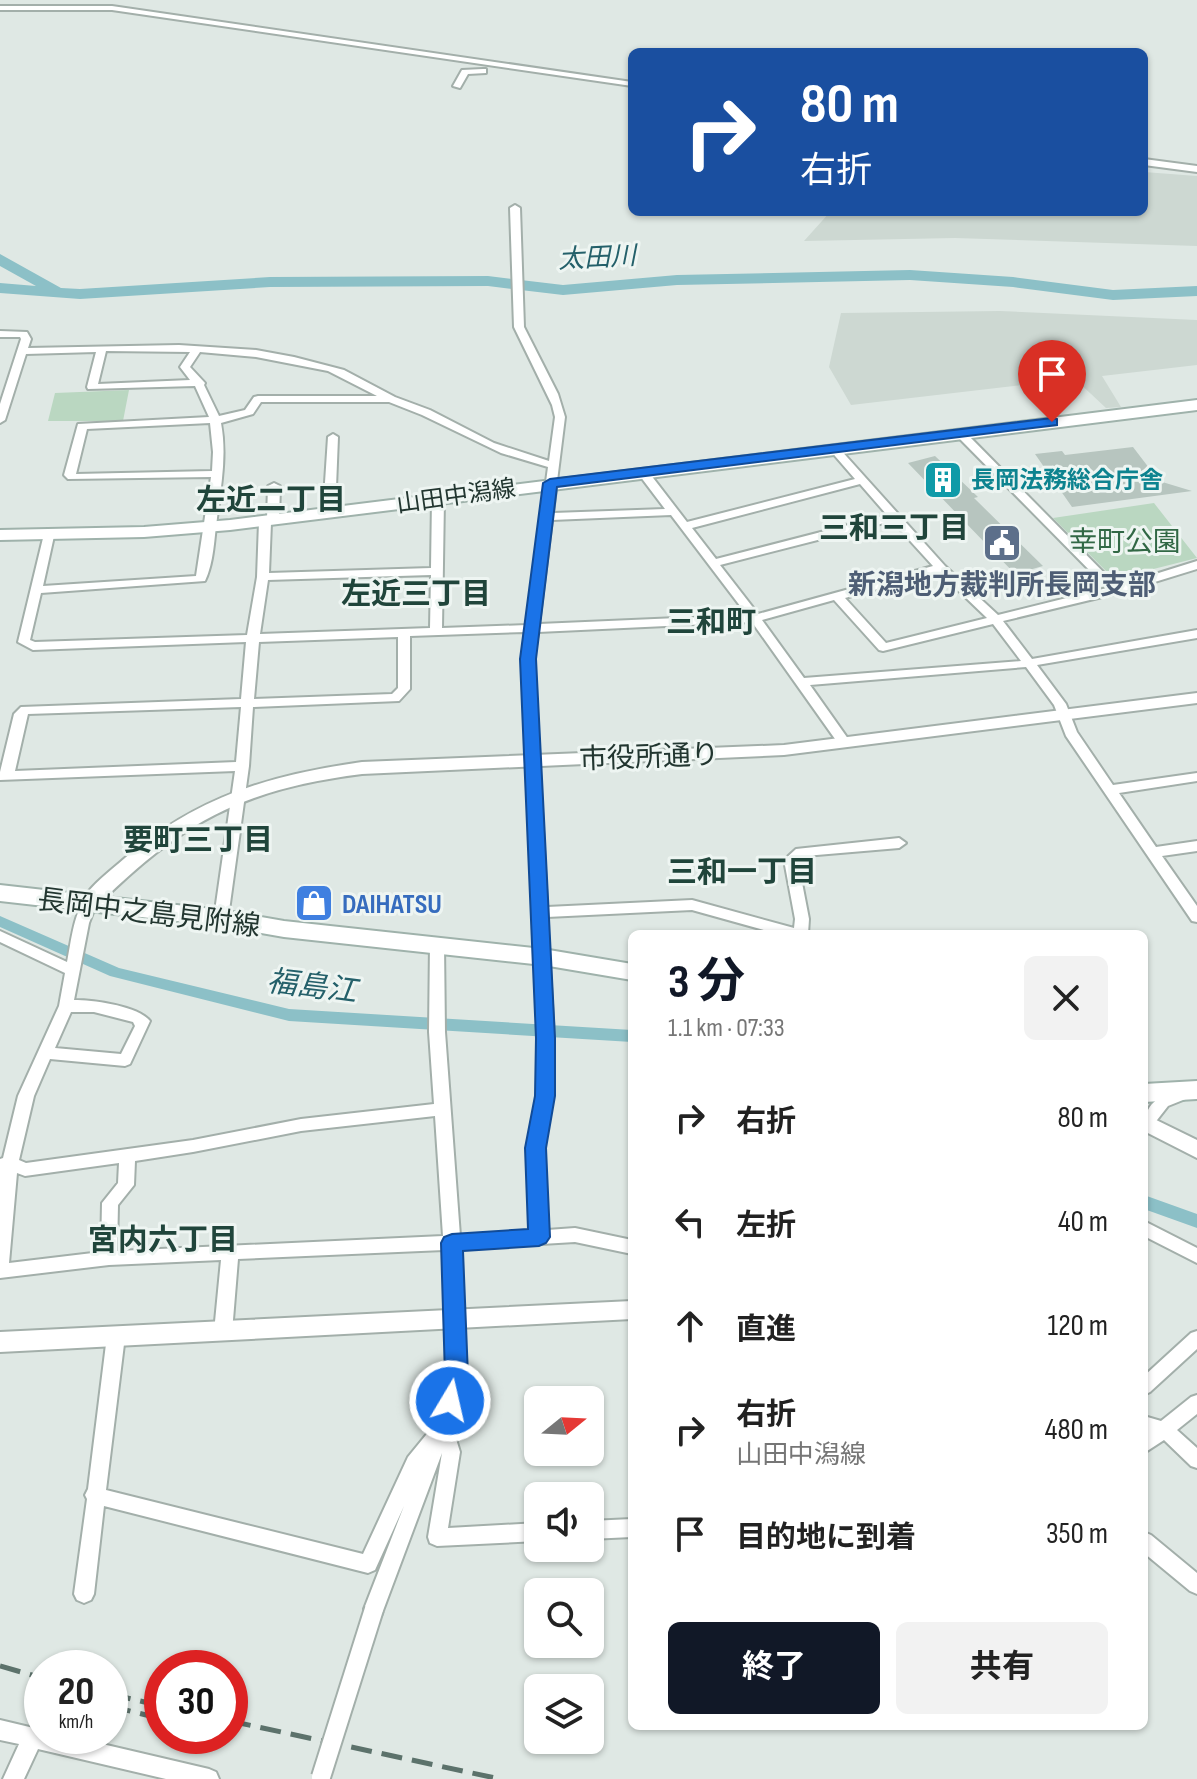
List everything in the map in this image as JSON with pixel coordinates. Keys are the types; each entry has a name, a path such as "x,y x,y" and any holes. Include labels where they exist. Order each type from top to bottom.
{"main road":[{"name":"山田中潟線","path":"0,535 48,536 210,528 550,483 1197,405"},
{"name":"長岡中之島見附線","path":"0,893 221,918 284,929 543,957 628,971"},
{"path":"1148,1093 1196,1090"}],"street":[{"path":"0,8 112,8 628,83"},
{"path":"457,86 461,75 470,70 549,71"},
{"path":"1148,163 1197,169"},
{"path":"515,208 518,315 524,344 559,411 528,659 546,1038 545,1096 535,1148 539,1237"},
{"path":"0,334 26,336 0,420"},
{"path":"23,351 155,347 256,355 334,370 430,414 486,446 554,465"},
{"path":"102,349 92,387 200,383"},
{"path":"36,590 201,579 221,446 217,421 200,383 185,367 196,350"},
{"path":"218,474 70,475 82,426 217,421 249,412 258,399 268,398 392,399"},
{"path":"961,434 1115,590"},
{"path":"329,513 333,437"},
{"path":"834,449 859,481 941,568 997,621 1060,704 1062,715 1110,790 1197,917"},
{"path":"643,472 755,618 845,743"},
{"path":"684,526 859,481"},
{"path":"221,918 242,766 253,637 274,486"},
{"path":"436,631 438,499"},
{"path":"546,517 673,512"},
{"path":"713,563 893,517"},
{"path":"48,536 24,642 28,645 532,629 755,618 941,568"},
{"path":"837,596 883,647 997,621 1197,565"},
{"path":"263,577 437,571"},
{"path":"242,766 3,776 20,714 25,710 395,698 404,689 404,632"},
{"path":"800,682 1029,664 1197,634"},
{"name":"市役所通り","path":"90,902 154,840 190,818 237,796 292,779 333,771 533,760 731,754 845,743 1197,698"},
{"path":"1110,790 1197,777"},
{"path":"800,930 802,919 791,860 801,852 899,843"},
{"path":"1153,852 1197,846"},
{"path":"90,902 82,923 81,941 66,1006 26,1096 5,1164 0,1269 109,1258 575,1235 628,1246"},
{"path":"539,912 692,905 784,930"},
{"path":"0,936 75,967"},
{"path":"320,1778 374,1609 443,1426 456,1376 452,1243 437,1032 437,944"},
{"path":"45,1053 125,1060 142,1026 143,1021 138,1018 94,1006 66,1006"},
{"path":"1148,1119 1163,1102 1196,1090"},
{"path":"5,1164 25,1170 127,1156 301,1125 443,1109"},
{"path":"1148,1126 1197,1150"},
{"path":"109,1258 110,1203 126,1185 127,1156"},
{"path":"1148,1230 1197,1256"},
{"path":"223,1332 230,1252"},
{"path":"0,1342 628,1310"},
{"path":"84,1594 116,1336"},
{"path":"1148,1383 1197,1338"},
{"path":"1148,1442 1197,1403"},
{"path":"1148,1425 1165,1430 1197,1460"},
{"path":"94,1495 368,1564 414,1463 427,1442 443,1426"},
{"path":"443,1426 451,1452 437,1537 524,1533"},
{"path":"604,1529 628,1528"},
{"path":"1148,1544 1197,1585"},
{"path":"0,1730 24,1737"},
{"path":"13,1779 25,1754"},
{"path":"89,1754 172,1776 209,1779"}],"shaded area":[{"path":"1148,172 1197,176 1197,246 955,238 804,241 826,216 1148,216"},
{"path":"1000,311 1197,320 1197,365 1102,376 1121,407 1106,408 1075,379 851,405 829,367 841,313"}],"green space":[{"path":"129,390 123,421 48,421 55,393"},
{"name":"幸町公園","path":"1154,503 1197,558 1114,579 1053,518"}],"building":[{"path":"1133,447 1159,481 1192,491 1072,507 1035,454 1062,451 1065,455"},
{"path":"935,456 1043,566 1015,574 908,463"}],"waterway":[{"path":"0,259 54,289"},
{"name":"太田川","path":"0,288 80,294 270,282 488,281 563,290 677,280 910,275 1013,282 1113,295 1197,291"},
{"name":"福島江","path":"0,921 115,972 289,1015 628,1036"},
{"name":"福島江","path":"1148,1203 1197,1221"}],"railway":[{"path":"0,1666 24,1673"},
{"path":"128,1698 144,1702"},
{"path":"128,1710 144,1714"},
{"path":"248,1725 500,1779"}],"place":[{"name":"長岡法務総合庁舎","path":"943,480"},
{"name":"新潟地方裁判所長岡支部","path":"1002,543"},
{"name":"DAIHATSU","path":"314,903"}],"district":[{"name":"左近二丁目","path":"271,500"},
{"name":"三和三丁目","path":"894,528"},
{"name":"左近三丁目","path":"416,594"},
{"name":"三和町","path":"711,622"},
{"name":"要町三丁目","path":"198,840"},
{"name":"三和一丁目","path":"742,872"},
{"name":"宮内六丁目","path":"163,1240"}],"route":[{"path":"450,1401 456,1376 452,1243 539,1237 535,1148 545,1096 546,1038 528,659 550,483 1052,422"}]}
